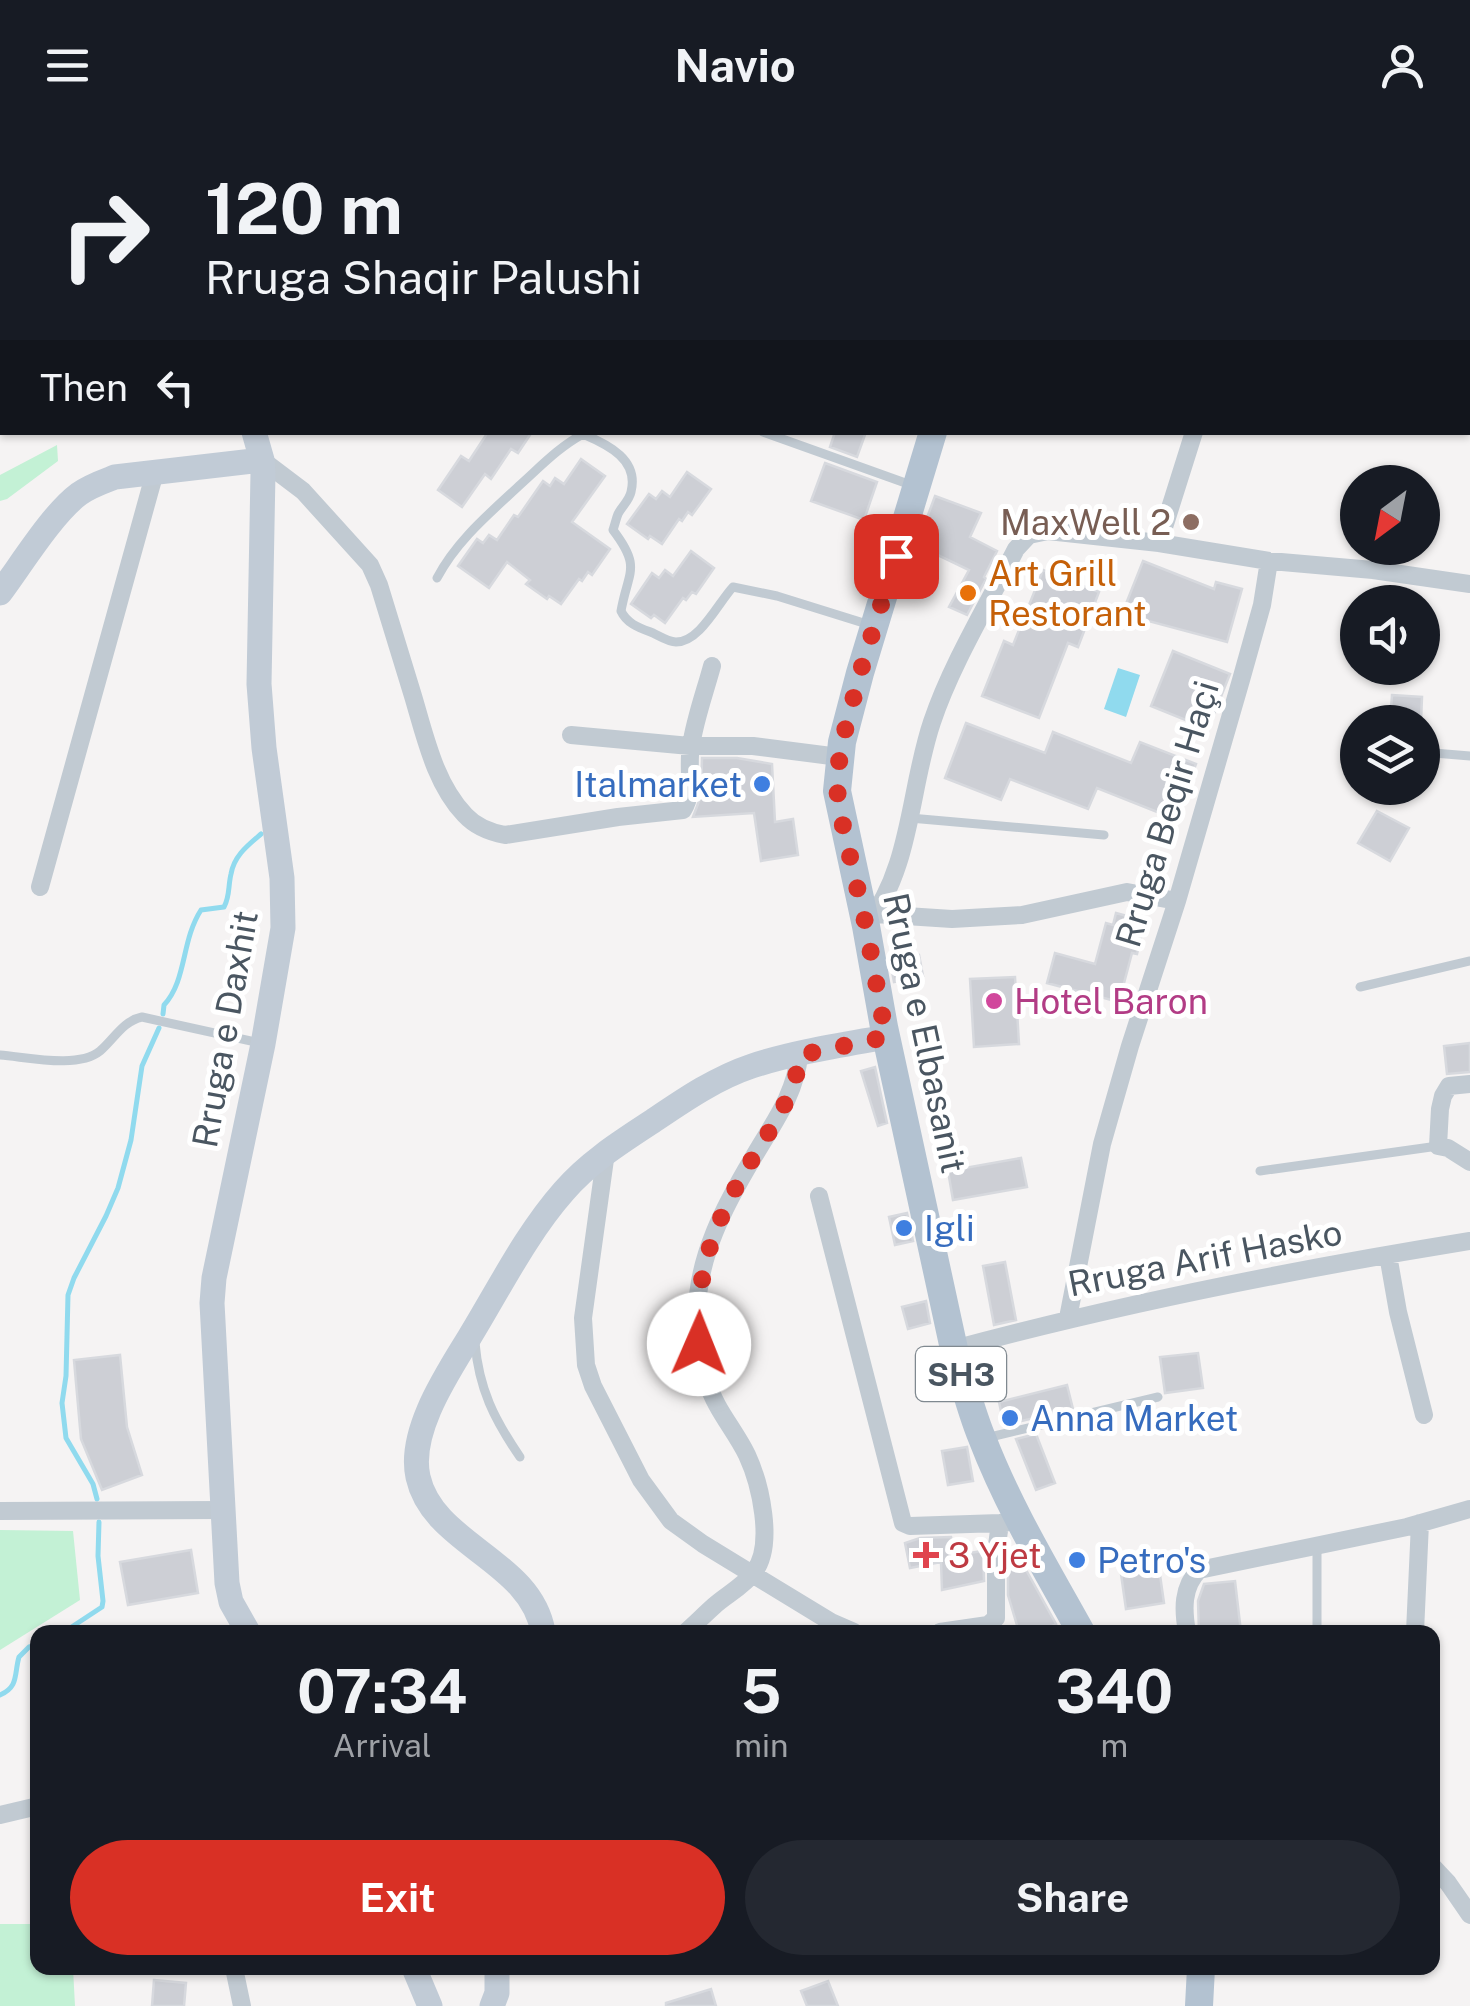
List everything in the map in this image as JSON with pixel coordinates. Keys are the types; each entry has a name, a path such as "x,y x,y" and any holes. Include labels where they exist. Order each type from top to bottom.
{"main road":[{"name":"Rruga e Elbasanit","path":"933,435 874,626 839,757 838,804 871,920 886,1037 954,1349 1010,1522 1077,1625"},
{"path":"1199,2006 1201,1975"}],"street":[{"name":"Rruga e Daxhit","path":"244,1625 226,1583 212,1303 279,958 283,904 260,714 262,460 255,435"},
{"path":"1159,543 1193,435"},
{"path":"0,593 61,511 94,485 155,472 262,460 303,491 370,565 432,759 454,802 476,825 505,835 683,810 689,795 690,746 712,666"},
{"path":"40,887 155,472"},
{"path":"871,920 886,897 906,840 925,744 940,699 1022,541 1038,532 1159,543 1269,562 1374,570 1470,584"},
{"name":"Rruga Beqir Haçi","path":"1068,1318 1102,1144 1177,902 1262,605 1269,562"},
{"path":"571,735 690,746 752,746 839,757"},
{"path":"871,920 1022,915 1127,892 1177,902"},
{"path":"542,1625 530,1596 447,1523 432,1507 418,1480 416,1466 423,1427 443,1382 562,1192 606,1152 727,1076 754,1066 886,1037"},
{"path":"693,1625 753,1574 764,1547 758,1487 746,1452 708,1384 699,1344 697,1312 704,1264 714,1233 792,1088 800,1055"},
{"path":"1470,1084 1449,1086 1443,1096 1438,1146 1470,1162"},
{"path":"606,1152 583,1318 586,1365 593,1386 641,1480 671,1521 838,1625"},
{"path":"819,1196 903,1523 910,1526 1010,1522 996,1553 996,1618 988,1625"},
{"name":"Rruga Arif Hasko","path":"954,1349 1068,1318 1470,1240"},
{"path":"1388,1255 1424,1414"},
{"path":"1188,1625 1186,1595 1191,1578 1199,1570 1470,1509"},
{"path":"0,1510 222,1510"},
{"path":"1415,1625 1420,1523"},
{"path":"0,1815 30,1808"},
{"path":"1440,1874 1470,1916"},
{"path":"235,1975 242,2006"},
{"path":"417,1975 430,2006"},
{"path":"492,2006 497,1975"}],"lane":[{"path":"436,578 448,557 480,522 566,444 581,435"},
{"path":"585,435 624,458 633,473 631,496 618,513 613,530 633,565 621,611 626,620 673,642 690,640 734,587 874,626"},
{"path":"771,435 917,487"},
{"path":"1440,754 1470,756"},
{"path":"910,818 1104,835"},
{"path":"1360,988 1470,961"},
{"path":"0,1055 83,1060 101,1050 128,1023 142,1017 263,1044"},
{"path":"1260,1172 1438,1146"},
{"path":"474,1330 480,1384 501,1429 520,1457"},
{"path":"982,1439 1158,1397"},
{"path":"1317,1544 1317,1625"}],"green space":[{"path":"57,445 58,461 0,501 0,475"},
{"path":"0,1530 73,1531 80,1600 40,1625 30,1625 30,1631 0,1650"},
{"path":"0,1924 30,1924 30,1975 73,1975 75,2006 0,2006"}],"water":[{"path":"1118,668 1140,675 1126,717 1104,709"}],"building":[{"path":"486,435 530,435 518,453 511,449 491,479 485,474 462,507 438,490 461,456 469,461"},
{"path":"834,435 865,435 857,457 830,447"},
{"path":"581,459 605,476 572,522 610,549 592,575 588,572 582,581 579,579 561,604 526,584 530,580 507,562 489,588 458,566 477,539 483,543 489,535 497,540 543,481 550,486 555,478 564,484"},
{"path":"825,463 877,482 864,520 811,501"},
{"path":"687,472 711,489 692,515 688,512 682,521 679,519 662,544 627,524 649,494 656,499 662,491 670,497"},
{"path":"935,496 981,513 970,537 997,551 967,615 949,607 969,570 917,545"},
{"path":"691,551 714,568 696,594 692,592 686,600 683,598 665,623 631,604 652,573 659,578 665,570 673,576"},
{"path":"1143,561 1214,589 1216,582 1242,589 1227,642 1122,614"},
{"path":"1043,570 1099,592 1078,647 1068,643 1039,718 982,696 1004,641 1013,645"},
{"path":"1173,651 1230,674 1208,729 1151,706"},
{"path":"1392,695 1422,697 1422,705 1391,705"},
{"path":"966,723 1045,753 1053,732 1131,763 1140,742 1196,764 1175,819 1097,788 1088,809 1010,779 1001,800 945,778"},
{"path":"702,758 772,764 775,822 793,819 798,855 761,861 754,813 693,817 701,796"},
{"path":"1377,811 1409,828 1390,861 1358,843"},
{"path":"1116,913 1145,921 1119,1002 1047,983 1055,953 1095,964 1106,923 1113,925"},
{"path":"919,955 923,976 894,982 890,961"},
{"name":"Hotel Baron","path":"1015,977 1019,1044 974,1047 970,979"},
{"path":"1470,1043 1470,1072 1447,1074 1444,1046"},
{"path":"875,1067 887,1123 878,1126 861,1071"},
{"path":"1021,1158 1027,1187 953,1200 948,1171"},
{"name":"Igli","path":"907,1213 913,1241 895,1245 889,1217"},
{"path":"1005,1262 1016,1320 994,1325 983,1266"},
{"path":"926,1301 930,1323 908,1329 902,1307"},
{"path":"1198,1353 1203,1388 1165,1393 1160,1357"},
{"path":"120,1355 127,1427 142,1475 102,1490 81,1439 74,1360"},
{"path":"1067,1385 1073,1409 1004,1425 999,1402"},
{"path":"1036,1434 1055,1483 1036,1490 1016,1439"},
{"path":"967,1447 973,1481 948,1485 942,1451"},
{"path":"951,1537 955,1555 983,1551 984,1581 942,1590 941,1562 910,1568 905,1543 920,1538"},
{"path":"191,1550 198,1593 128,1605 120,1562"},
{"path":"1020,1559 1056,1624 1017,1625 1008,1595 1008,1567"},
{"path":"1159,1568 1164,1603 1126,1609 1121,1574"},
{"path":"1235,1581 1240,1625 1199,1625 1198,1601 1204,1584"},
{"path":"154,1980 186,1983 184,2006 152,2006"},
{"path":"828,1981 838,2006 807,2006 801,1991"},
{"path":"711,1989 716,2006 666,2006 666,2003"}],"waterway":[{"path":"163,1014 201,910 224,907 235,862 261,834"},
{"path":"97,1499 93,1484 66,1438 62,1403 68,1295 118,1188 131,1140 142,1066 159,1028"},
{"path":"75,1625 102,1607 99,1522"},
{"path":"0,1695 13,1684 19,1657 30,1647"}],"place":[{"name":"MaxWell 2","path":"1191,522"},
{"name":"Art Grill Restorant","path":"968,593"},
{"name":"Italmarket","path":"762,784"},
{"name":"Hotel Baron","path":"994,1001"},
{"name":"Igli","path":"904,1228"},
{"name":"Anna Market","path":"1010,1418"},
{"name":"3 Yjet","path":"926,1555"},
{"name":"Petro's","path":"1077,1560"}],"route":[{"path":"699,1344 697,1312 704,1264 714,1233 780,1114 792,1088 800,1055 886,1037 838,804 837,776 860,673 896,556"}]}
